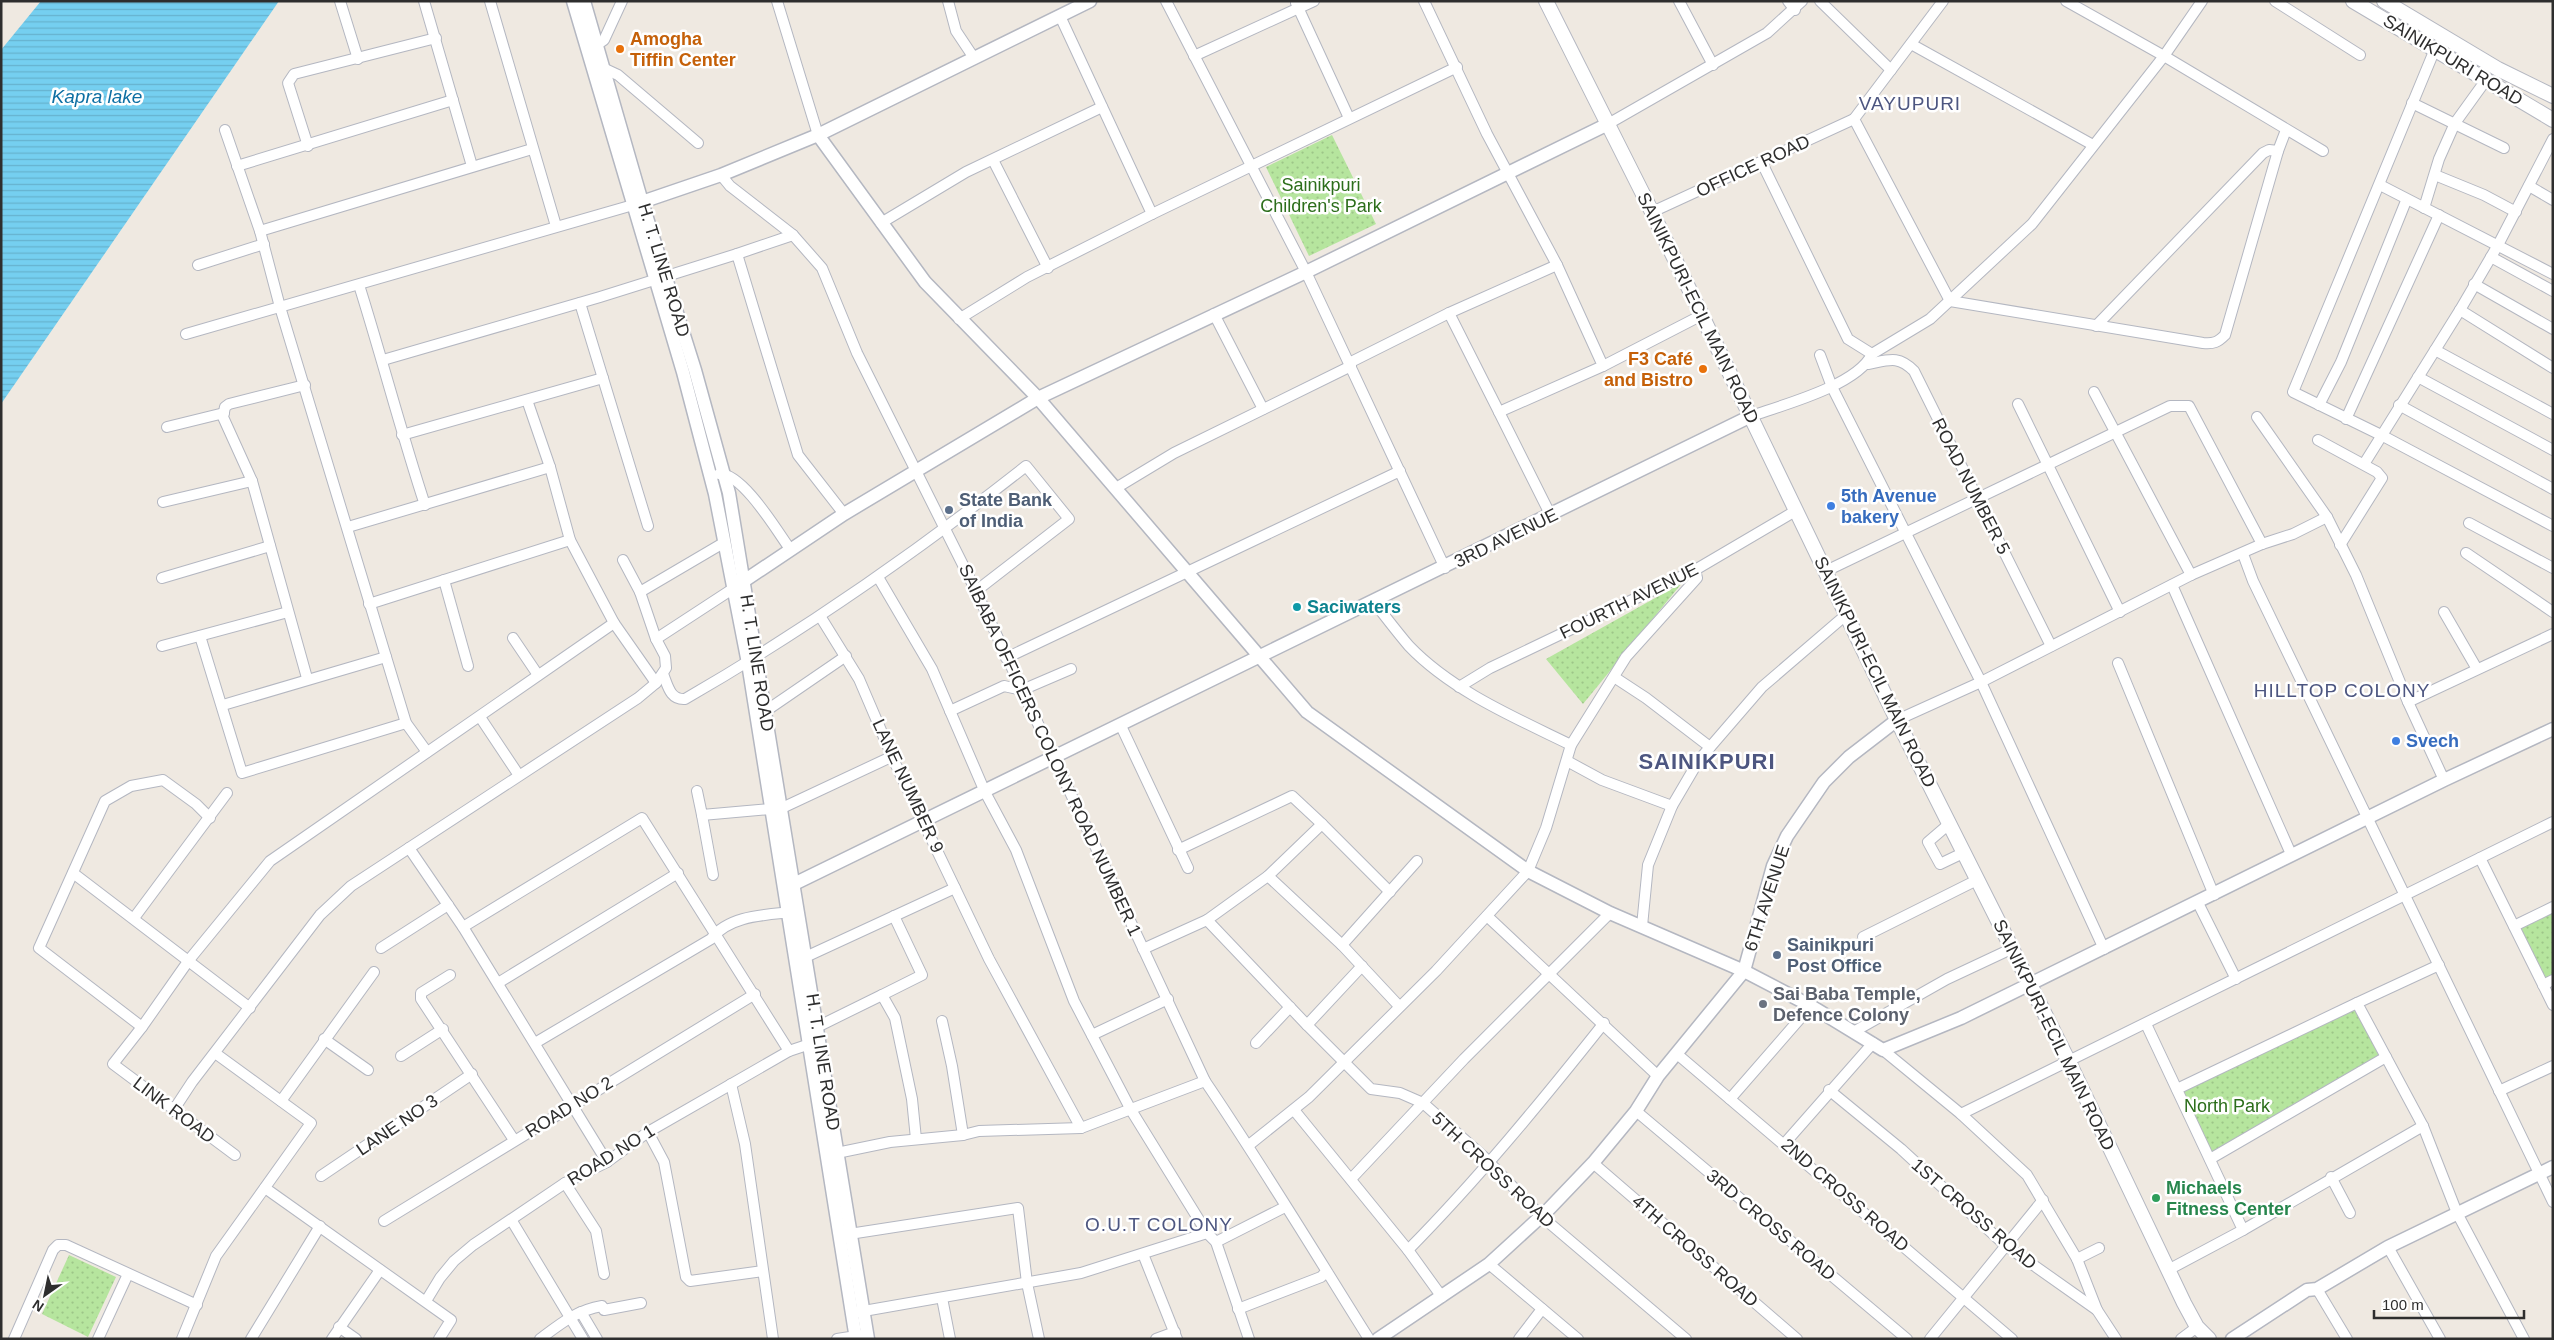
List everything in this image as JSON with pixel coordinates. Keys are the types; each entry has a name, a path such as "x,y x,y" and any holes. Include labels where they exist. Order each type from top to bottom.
{"main road":[{"name":"SAINIKPURI-ECIL MAIN ROAD","path":"1546,1 1652,212 1897,720 2068,1060 2168,1270 2197,1327 2209,1339"},
{"name":"SAINIKPURI ROAD","path":"2353,1 2553,120"},
{"name":"SAINIKPURI ROAD","path":"2384,1 2399,5 2498,69 2553,96"}],"street":[{"path":"340,1 358,59"},
{"path":"424,1 472,166"},
{"path":"490,1 532,150 556,226"},
{"name":"H. T. LINE ROAD","path":"573,1 593,48"},
{"name":"H. T. LINE ROAD","path":"584,1 598,69 718,475 777,808 793,912 794,962 814,1042 862,1337"},
{"path":"593,48 608,32 622,1"},
{"path":"776,1 818,135 880,223 925,282 1038,398 1306,712 1528,871 1610,913 1744,971 1811,1006 1878,1046 1961,1114 2014,1160 2027,1175 2077,1259 2097,1310"},
{"path":"948,1 956,31 974,58"},
{"path":"186,334 638,203 721,175 818,135 1090,1"},
{"path":"1166,1 1250,167 1306,272 1445,568"},
{"path":"1194,56 1297,4 1314,1"},
{"path":"1424,1 1508,174 1557,265 1602,366"},
{"path":"1678,1 1713,65"},
{"path":"1788,1 1795,10"},
{"path":"656,639 844,514 1038,398 1306,272 1608,124 1767,33 1795,10 1802,1"},
{"path":"1820,1 1891,70"},
{"path":"1943,1 1854,118 1950,301"},
{"path":"2066,1 2164,56 2323,151"},
{"path":"1751,416 1832,387 1930,319 1950,301 2032,224 2164,56 2202,1"},
{"path":"2275,1 2360,55"},
{"path":"1297,4 1349,118"},
{"path":"1060,16 1152,214"},
{"path":"308,146 288,83 294,74 436,38"},
{"path":"1911,44 2094,146"},
{"path":"2436,49 2293,392 2383,436 2553,526"},
{"path":"959,319 1027,277 1152,214 1457,67"},
{"path":"598,69 624,80 698,143"},
{"path":"2424,208 2455,123 2486,80"},
{"path":"237,166 308,146 453,100"},
{"path":"2412,104 2504,148"},
{"path":"880,223 966,172 1102,107"},
{"name":"OFFICE ROAD","path":"1652,212 1762,163 1854,118"},
{"path":"225,130 264,244 280,307 406,723 428,752"},
{"path":"1950,301 2203,343 2212,344 2219,341 2225,335 2278,151 2286,130"},
{"path":"2364,464 2383,436 2399,405 2460,310 2498,245 2553,139"},
{"path":"260,231 472,166 532,150"},
{"path":"2096,326 2263,153 2269,150 2278,151"},
{"path":"2543,159 2553,164"},
{"path":"993,160 1048,268"},
{"path":"1762,163 1848,339 1870,359"},
{"name":"SAIBABA OFFICERS COLONY ROAD NUMBER 1","path":"721,175 730,186 793,235 822,268 857,353 976,590 1053,759 1168,999 1205,1081 1249,1145 1285,1207 1369,1339"},
{"path":"2435,175 2484,195 2516,212"},
{"path":"2380,185 2553,274"},
{"path":"2529,186 2553,200"},
{"path":"2319,405 2341,362 2406,200"},
{"path":"2346,419 2439,215"},
{"path":"383,360 580,303 793,235"},
{"path":"198,265 264,244"},
{"path":"738,254 798,455 844,514"},
{"path":"2491,257 2553,291"},
{"path":"1116,488 1174,453 1449,313 1557,265"},
{"path":"2474,284 2553,329"},
{"path":"359,285 383,360 402,435 425,505"},
{"path":"580,303 648,526"},
{"path":"2460,310 2553,368"},
{"path":"1449,313 1551,516"},
{"path":"1214,314 1263,409"},
{"path":"1499,412 1602,366 1702,315"},
{"path":"2435,350 2553,414"},
{"path":"1820,355 1832,387 1908,534 1981,682 2104,949"},
{"name":"ROAD NUMBER 5","path":"1870,359 1892,359 1904,362 1914,371 2052,646"},
{"path":"2418,377 2553,450"},
{"path":"402,435 603,378"},
{"path":"305,385 229,404 224,413 224,421 252,482 308,678"},
{"path":"2094,392 2191,575"},
{"path":"527,400 550,467 570,540 614,623 656,683"},
{"path":"2018,404 2120,612"},
{"path":"2399,405 2553,489"},
{"path":"1826,571 1908,534 2170,406 2189,406 2262,544"},
{"path":"167,427 224,413"},
{"name":"3RD AVENUE","path":"789,885 1261,658 1373,601 1445,568 1751,416"},
{"path":"2257,416 2327,517 2356,575 2408,702 2444,780"},
{"path":"2318,440 2364,464 2377,472 2382,478 2340,545"},
{"path":"662,674 673,696 678,699 685,699 752,660 878,577 946,529 1026,466 1069,519 976,590"},
{"path":"348,527 550,467"},
{"path":"1006,658 1400,472"},
{"path":"718,475 741,484 790,549"},
{"name":"H. T. LINE ROAD","path":"718,475 725,542 739,585"},
{"path":"163,502 252,482"},
{"name":"FOURTH AVENUE","path":"1459,687 1490,668 1695,570 1797,510"},
{"path":"1897,720 1981,682 2191,575 2243,554 2262,544 2293,534 2327,517"},
{"path":"2469,523 2553,568"},
{"path":"369,604 570,540"},
{"path":"640,592 725,542"},
{"path":"162,578 270,546"},
{"path":"2466,553 2553,612"},
{"path":"2243,554 2253,582 2553,1202"},
{"path":"173,1111 192,1082 320,915 351,886 518,774 614,713 656,683 666,668 665,656 656,639 640,592 622,560"},
{"path":"1249,1145 1294,1110 1343,1062 1487,916 1528,871 1546,828 1571,745 1626,657 1697,578 1695,570"},
{"path":"878,577 932,669 985,792 1016,850 1074,1001 1131,1110 1207,1233 1216,1242 1250,1339"},
{"path":"444,580 468,666"},
{"path":"2172,585 2291,854"},
{"path":"1373,601 1410,647 1459,687 1486,703 1571,745"},
{"path":"162,646 288,612"},
{"path":"2444,612 2477,669"},
{"path":"1642,926 1648,865 1672,806 1700,760 1762,687 1846,614"},
{"name":"LANE NUMBER 9","path":"820,616 859,679 923,821 989,959 1081,1128"},
{"path":"210,818 196,804 163,780 131,786 105,801 38,948 142,1027 189,960 270,861 614,623"},
{"path":"2408,702 2553,634"},
{"path":"200,636 223,705 242,773 406,723"},
{"path":"513,638 538,675"},
{"path":"761,715 846,656"},
{"path":"223,705 308,678 386,657"},
{"path":"2118,663 2214,895"},
{"path":"950,711 1004,686 1022,690 1071,669"},
{"path":"1614,677 1646,698 1710,747"},
{"path":"480,717 518,774"},
{"name":"6TH AVENUE","path":"1744,971 1773,866 1786,836 1824,782 1849,757 1897,720"},
{"path":"1121,726 1188,868"},
{"path":"1785,1143 1829,1090 1878,1046 1961,1018 2029,983 2104,949 2214,895 2291,854 2553,729"},
{"path":"702,815 777,808 893,756"},
{"path":"1566,761 1602,780 1672,806"},
{"path":"697,791 713,875"},
{"path":"134,918 227,793"},
{"path":"1178,850 1292,796 1390,892"},
{"path":"463,927 642,818 755,994 789,1051"},
{"path":"1961,1114 2553,822"},
{"path":"1143,949 1207,920 1268,876 1322,824"},
{"path":"1949,824 1928,842 1940,864 1963,853"},
{"path":"409,848 463,927 607,1162"},
{"path":"2480,858 2514,926 2548,983 2553,1005"},
{"path":"1342,945 1417,862"},
{"path":"73,873 250,1008"},
{"path":"498,983 678,873"},
{"path":"1268,876 1342,945 1399,1006"},
{"path":"1863,937 1977,880"},
{"path":"794,962 955,888"},
{"path":"2198,902 2236,979"},
{"path":"381,948 448,904"},
{"path":"2514,926 2553,907"},
{"path":"535,1043 711,939 716,933 741,919 793,912"},
{"name":"H. T. LINE ROAD","path":"793,912 806,957 817,1027 814,1042"},
{"path":"1351,1179 1464,1059 1610,913"},
{"path":"817,1027 922,975 894,916"},
{"path":"1487,916 1548,975 1604,1023 1658,1076"},
{"name":"5TH CROSS ROAD","path":"1207,920 1371,1089 1400,1093 1423,1104 1488,1161 1541,1216 1686,1339"},
{"path":"1855,1031 1947,979 2011,949"},
{"path":"2177,1089 2439,964"},
{"path":"1307,1025 1362,966"},
{"path":"1378,1339 1489,1264 1541,1216 1593,1163 1636,1111 1658,1076 1744,971"},
{"path":"281,1101 374,972"},
{"path":"450,975 420,995 514,1140"},
{"name":"ROAD NO 2","path":"384,1221 572,1104 755,994"},
{"path":"882,995 895,1018 912,1099 916,1139"},
{"path":"1092,1035 1168,999"},
{"path":"2357,1002 2423,1126 2457,1213 2524,1339"},
{"path":"1730,1099 1811,1006"},
{"path":"1256,1043 1290,1007"},
{"path":"942,1021 952,1066 963,1135"},
{"path":"1408,1250 1439,1218 1557,1082 1604,1023"},
{"path":"2146,1024 2244,1230"},
{"name":"LINK ROAD","path":"142,1027 113,1064 173,1111 235,1155"},
{"path":"401,1056 443,1029"},
{"path":"324,1039 368,1070"},
{"name":"ROAD NO 1","path":"426,1301 440,1278 454,1261 473,1245 512,1221 565,1183 607,1162 648,1132 789,1051 814,1042"},
{"path":"182,1339 216,1256 311,1123 216,1053"},
{"name":"2ND CROSS ROAD","path":"1677,1054 1785,1143 2012,1339"},
{"path":"2210,1159 2386,1057"},
{"path":"2499,1091 2553,1066"},
{"name":"LANE NO 3","path":"322,1176 472,1074"},
{"path":"832,1154 916,1139 963,1135 980,1131 1081,1128 1205,1081"},
{"path":"731,1084 744,1144 773,1339"},
{"name":"1ST CROSS ROAD","path":"1829,1090 1901,1149 2005,1245 2097,1310 2116,1339"},
{"path":"1294,1110 1408,1250 1442,1297"},
{"name":"3RD CROSS ROAD","path":"1636,1111 1907,1339"},
{"path":"2168,1270 2244,1230 2331,1177 2423,1126"},
{"path":"648,1132 664,1162 688,1280 764,1270"},
{"name":"4TH CROSS ROAD","path":"1593,1163 1797,1339"},
{"path":"2232,1339 2307,1290 2317,1289 2388,1247 2553,1167"},
{"path":"2331,1177 2350,1213"},
{"path":"565,1183 596,1231 604,1274"},
{"path":"265,1188 451,1320 439,1339"},
{"path":"1930,1339 2043,1200"},
{"path":"1216,1242 1285,1207"},
{"path":"845,1235 1018,1208 1027,1282 1039,1339"},
{"path":"512,1221 583,1339"},
{"path":"251,1339 320,1226"},
{"path":"858,1312 1081,1273 1207,1233"},
{"path":"14,1339 53,1250 58,1245 66,1246 197,1305"},
{"path":"2388,1247 2440,1339"},
{"path":"2077,1259 2099,1248"},
{"path":"1143,1254 1176,1336 1156,1339"},
{"path":"1489,1264 1578,1339"},
{"path":"332,1339 380,1270"},
{"path":"1238,1309 1321,1277 1326,1272"},
{"path":"98,1339 128,1274"},
{"path":"2317,1289 2347,1339"},
{"path":"942,1298 950,1339"},
{"path":"540,1339 569,1318 581,1312 602,1306 604,1310 641,1303"},
{"path":"1519,1339 1542,1309"},
{"path":"581,1312 597,1339"},
{"path":"339,1327 356,1339"},
{"path":"2181,1339 2197,1327"},
{"path":"837,1339 862,1337"}],"green space":[{"name":"Sainikpuri Children's Park","path":"1332,135 1376,224 1309,256 1266,167"},
{"path":"1682,583 1583,704 1546,659"},
{"path":"2553,911 2553,976 2546,980 2519,928"},
{"name":"North Park","path":"2357,1003 2386,1057 2210,1159 2177,1089"},
{"path":"69,1255 116,1277 88,1337 42,1314"}],"water":[{"name":"Kapra lake","path":"41,1 279,1 1,404 1,50"}],"place":[{"name":"Amogha Tiffin Center","path":"620,49"},
{"name":"F3 Café and Bistro","path":"1703,369"},
{"name":"5th Avenue bakery","path":"1831,506"},
{"name":"State Bank of India","path":"949,510"},
{"name":"Saciwaters","path":"1297,607"},
{"name":"Svech","path":"2396,741"},
{"name":"Sainikpuri Post Office","path":"1777,955"},
{"name":"Sai Baba Temple, Defence Colony","path":"1763,1004"},
{"name":"Michaels Fitness Center","path":"2156,1198"}],"district":[{"name":"VAYUPURI","path":"1910,103"},
{"name":"HILLTOP COLONY","path":"2342,690"},
{"name":"SAINIKPURI","path":"1707,761"},
{"name":"O.U.T COLONY","path":"1159,1224"}]}
